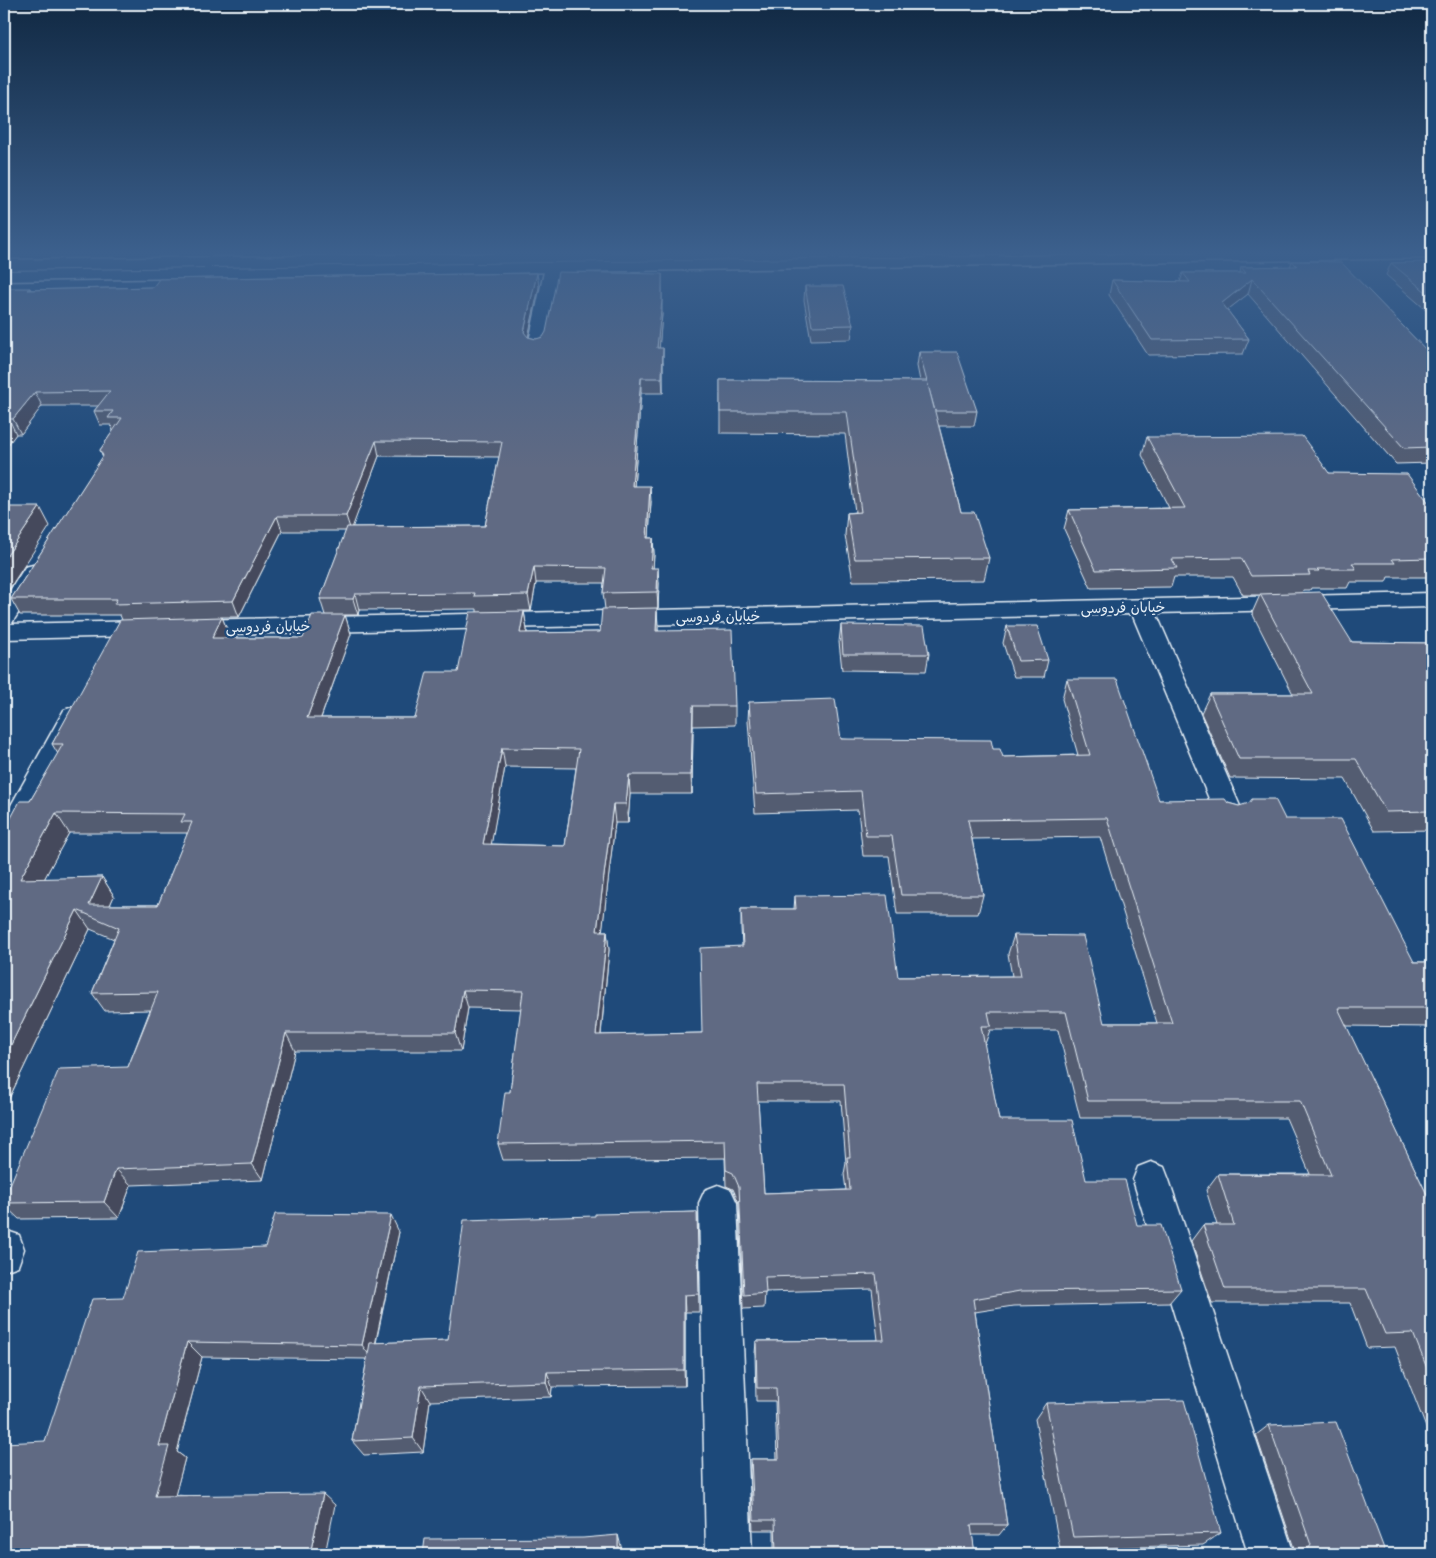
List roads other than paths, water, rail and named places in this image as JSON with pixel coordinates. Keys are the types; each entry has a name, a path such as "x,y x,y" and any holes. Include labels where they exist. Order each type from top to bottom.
{"main road":[{"path":"537,346 542,324"},
{"path":"4,618 46,552"},
{"name":"خیابان فردوسی","path":"4,632 1141,607 1428,605"},
{"path":"1141,607 1229,812"},
{"path":"106,655 120,629"},
{"path":"4,844 83,698"},
{"path":"1152,1180 1271,1554"},
{"path":"718,1203 729,1554"}]}
